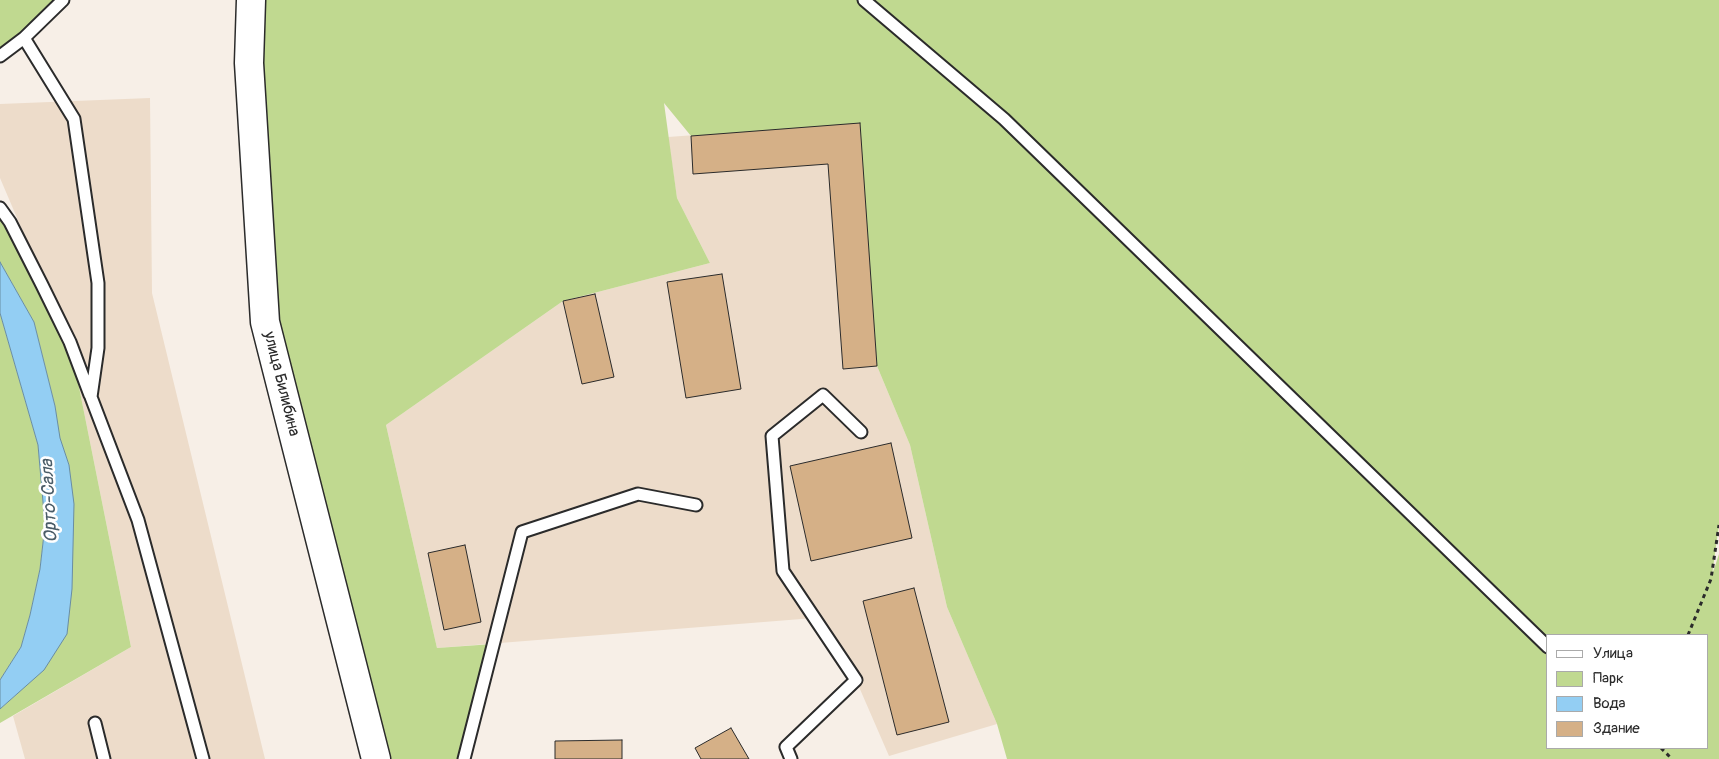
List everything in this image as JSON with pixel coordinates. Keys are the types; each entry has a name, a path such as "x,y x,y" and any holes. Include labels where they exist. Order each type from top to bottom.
{"street":[{"name":"улица Билибина","path":"251,0 250,63 265,322 376,759"}],"lane":[{"path":"0,56 24,38 63,0"},
{"path":"864,0 1004,119 1546,645"},
{"path":"24,38 74,119 98,283 98,348 91,397"},
{"path":"0,208 10,222 70,342 138,520 203,759"},
{"path":"791,759 786,747 856,680 782,571 772,436 823,396 860,432"},
{"path":"464,759 522,532 638,494 696,506"},
{"path":"95,723 104,759"}],"path":[{"path":"1688,634 1711,579 1719,525"},
{"path":"1662,749 1672,759"}],"shaded area":[{"path":"150,98 152,293 265,759 25,759 13,716 131,647 70,342 0,178 0,104"},
{"path":"860,123 877,366 910,445 947,607 997,724 889,756 856,680 814,618 437,648 386,425 563,301 710,263 677,198 668,137"}],"green space":[{"path":"0,0 63,0 0,56"},
{"path":"251,0 1719,0 1719,525 1712,575 1719,554 1719,759 1007,759 997,724 947,607 910,445 877,366 859,124 691,136 664,103 677,198 710,263 563,301 386,425 437,648 493,644 464,759 376,759 265,322"},
{"path":"0,208 70,342 131,647 0,723 0,709 19,692 69,465 59,438 55,406 34,322 0,262"},
{"path":"0,313 38,445 45,525 40,569 21,647 0,680"}],"water":[{"name":"Орто-Сала","path":"0,262 34,322 55,406 60,438 69,465 74,504 72,589 67,634 44,670 0,709 0,680 21,647 40,569 45,525 38,445 0,313"}],"building":[{"path":"860,123 877,366 843,369 828,164 693,174 691,136"},
{"path":"722,274 741,389 686,398 667,282"},
{"path":"595,294 614,377 582,384 563,301"},
{"path":"891,443 912,538 811,561 790,466"},
{"path":"465,545 481,622 444,630 428,553"},
{"path":"914,588 949,722 897,735 863,601"},
{"path":"731,728 749,759 701,759 695,748"},
{"path":"622,740 622,759 555,759 555,741"}]}
